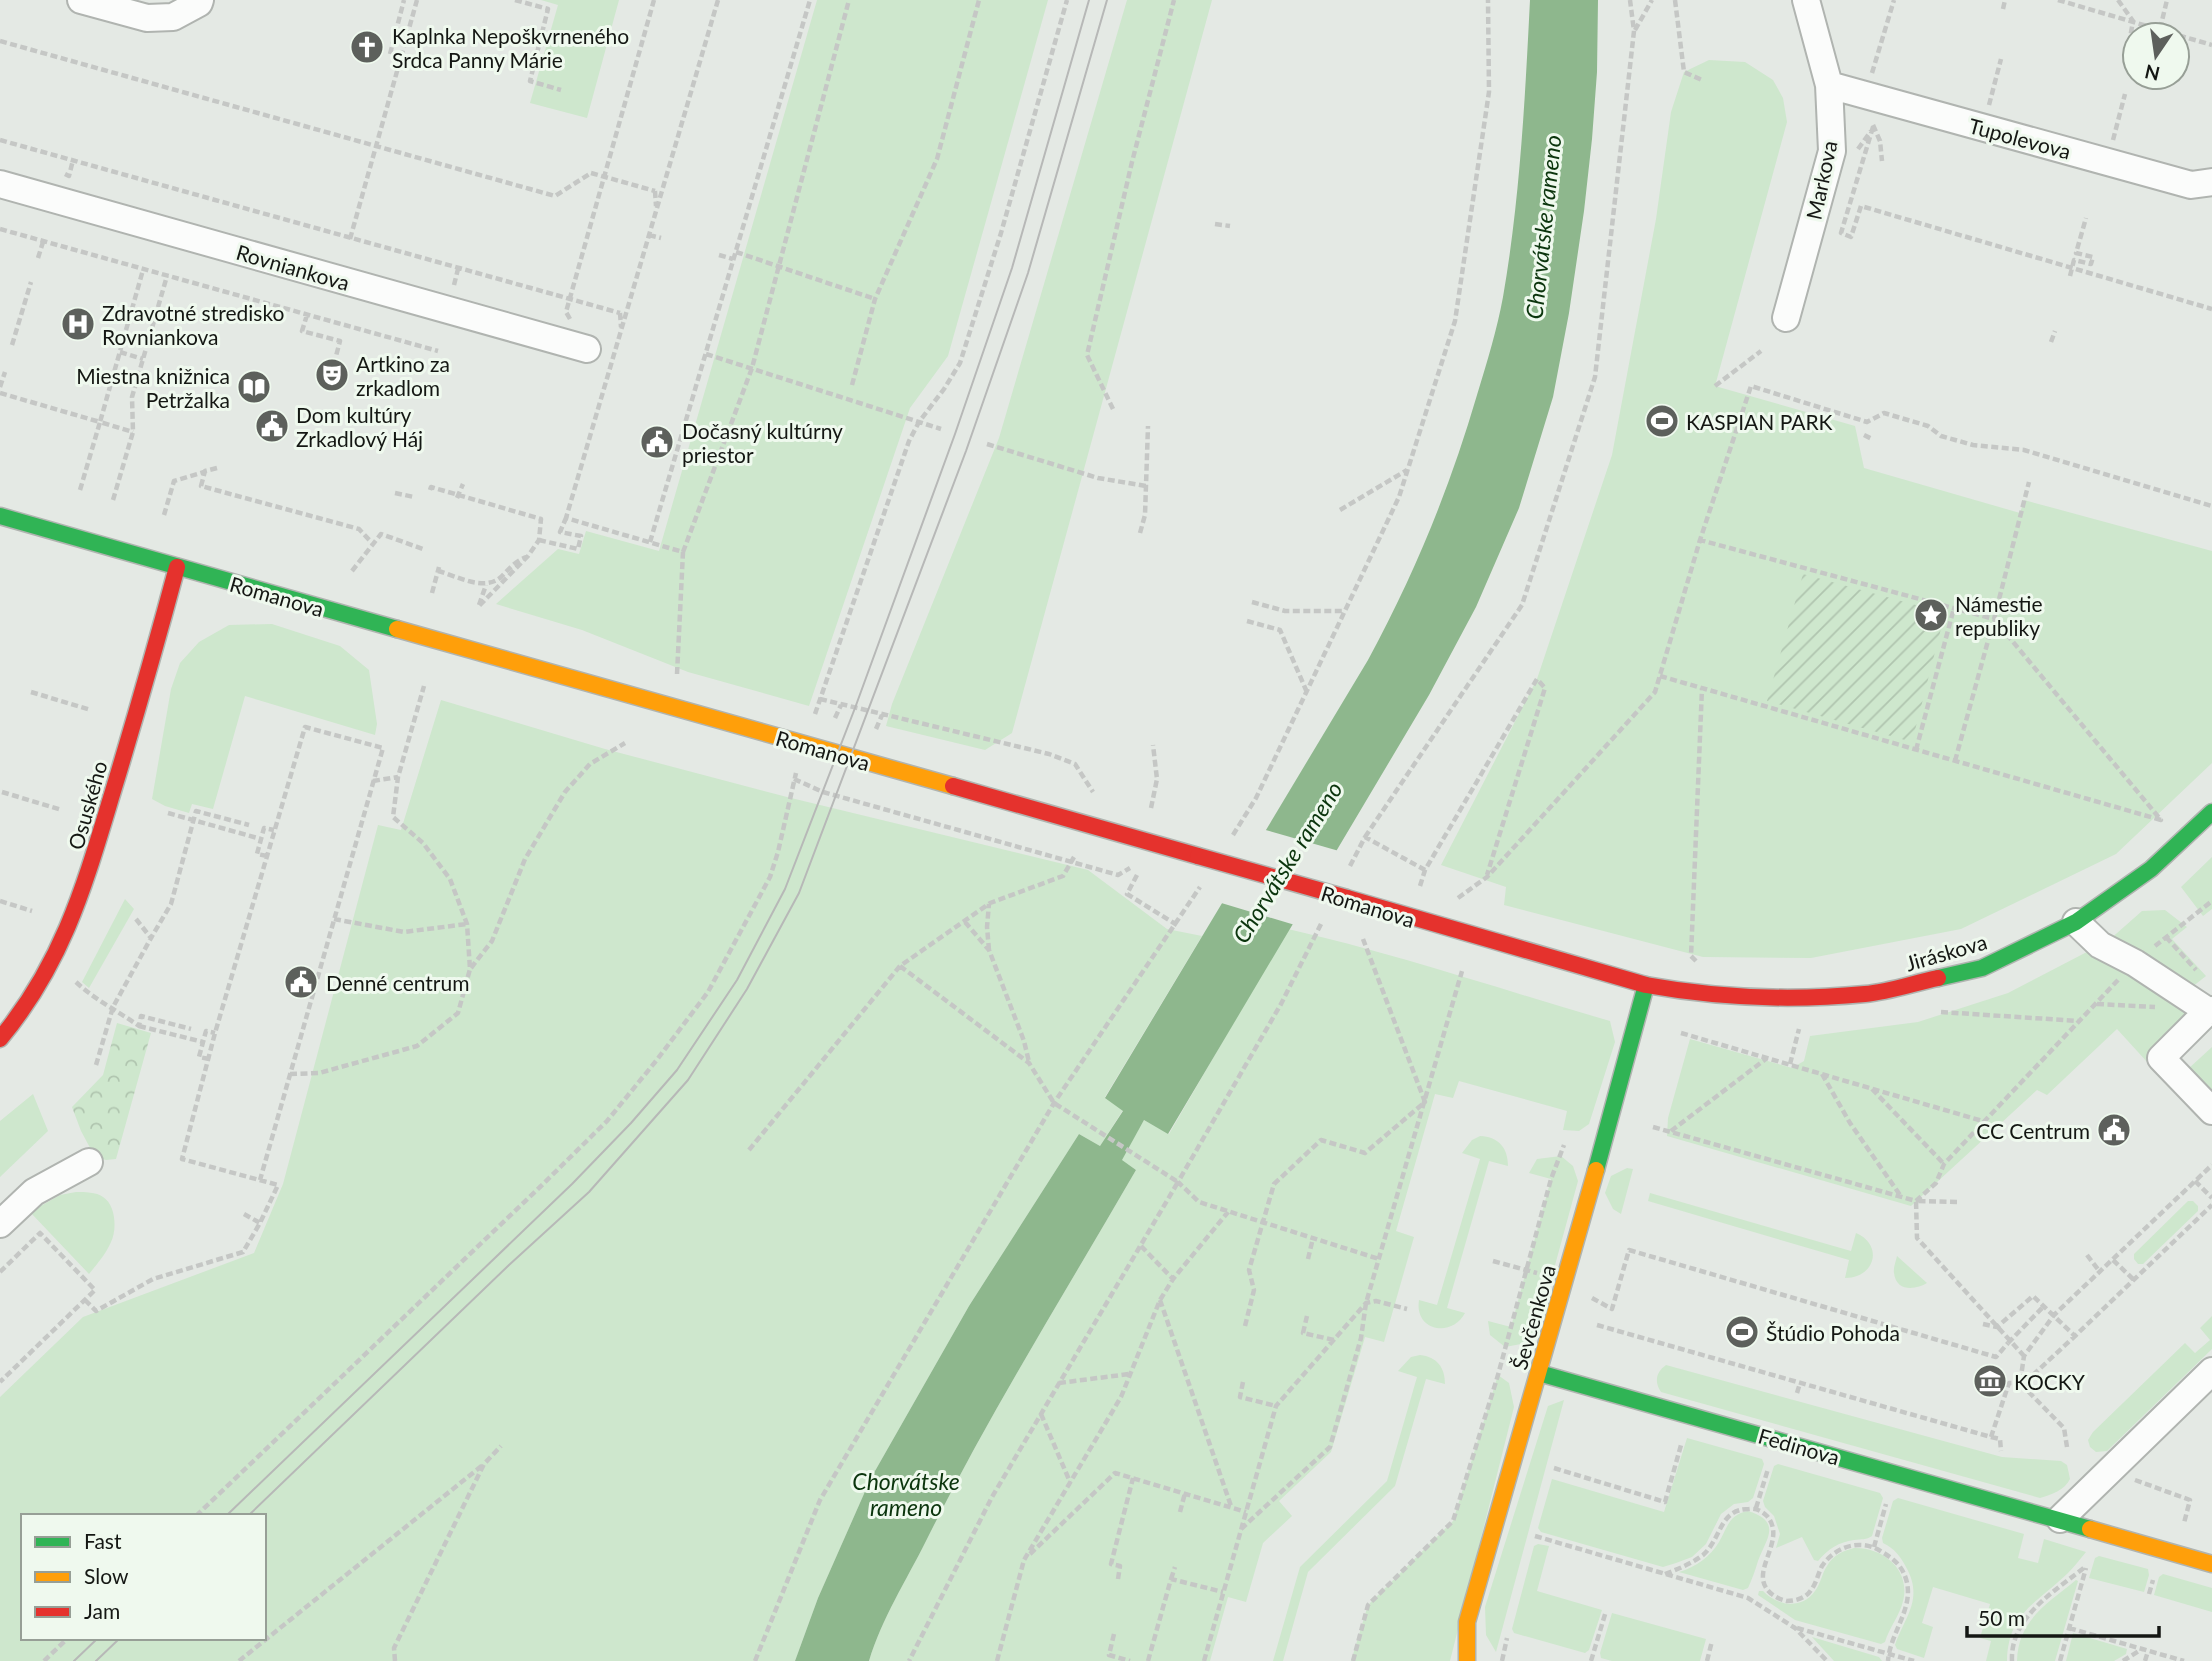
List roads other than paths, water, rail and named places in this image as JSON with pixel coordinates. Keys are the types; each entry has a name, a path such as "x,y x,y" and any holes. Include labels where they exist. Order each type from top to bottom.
{"street":[{"path":"81,0 147,18 173,17 200,0"},
{"name":"Markova","path":"1786,318 1832,151 1829,85 1806,0"},
{"name":"Tupolevova","path":"1829,85 2191,185 2212,182"},
{"name":"Rovniankova","path":"0,184 587,349"},
{"name":"Romanova","path":"0,516 1646,985"},
{"name":"Osuského","path":"0,1039 25,1010 54,963 90,872 152,664 177,567"},
{"name":"Jiráskova","path":"1646,985 1689,993 1748,998 1867,994 1982,968 2076,922 2151,869 2212,812"},
{"path":"2076,922 2100,945 2135,963 2210,1010 2161,1058 2212,1111"},
{"name":"Ševčenkova","path":"1468,1661 1467,1622 1646,985"},
{"path":"0,1224 34,1192 89,1162"},
{"path":"2060,1520 2212,1371"},
{"name":"Fedinova","path":"1539,1373 2212,1564"}],"water":[{"name":"Chorvátske rameno","path":"1530,0 1598,0 1597,72 1592,139 1569,313 1553,397 1519,508 1476,607 1429,695 1168,1134 1144,1120 1122,1160 1136,1170 975,1447 887,1615 869,1661 795,1661 818,1598 871,1478 969,1306 1079,1134 1100,1146 1123,1111 1105,1098 1368,660 1416,563 1443,498 1466,430 1501,309 1518,186"}],"tram line":[{"path":"228,1514 572,1184 631,1123 677,1070 737,980 785,889 855,708 955,434 1012,268 1089,0"},
{"path":"250,1514 509,1265 589,1192 688,1080 747,989 799,893 966,451 1028,273 1107,0"},
{"path":"74,1661 96,1640"},
{"path":"96,1661 118,1640"}],"place":[{"name":"Kaplnka Nepoškvrneného Srdca Panny Márie","path":"367,47"},
{"name":"Zdravotné stredisko Rovniankova","path":"78,324"},
{"name":"Artkino za zrkadlom","path":"332,375"},
{"name":"Miestna knižnica Petržalka","path":"254,387"},
{"name":"KASPIAN PARK","path":"1662,421"},
{"name":"Dom kultúry Zrkadlový Háj","path":"272,426"},
{"name":"Dočasný kultúrny priestor","path":"657,442"},
{"name":"Námestie republiky","path":"1931,615"},
{"name":"Denné centrum","path":"301,982"},
{"name":"CC Centrum","path":"2114,1130"},
{"name":"Štúdio Pohoda","path":"1742,1332"},
{"name":"KOCKY","path":"1990,1381"}]}
